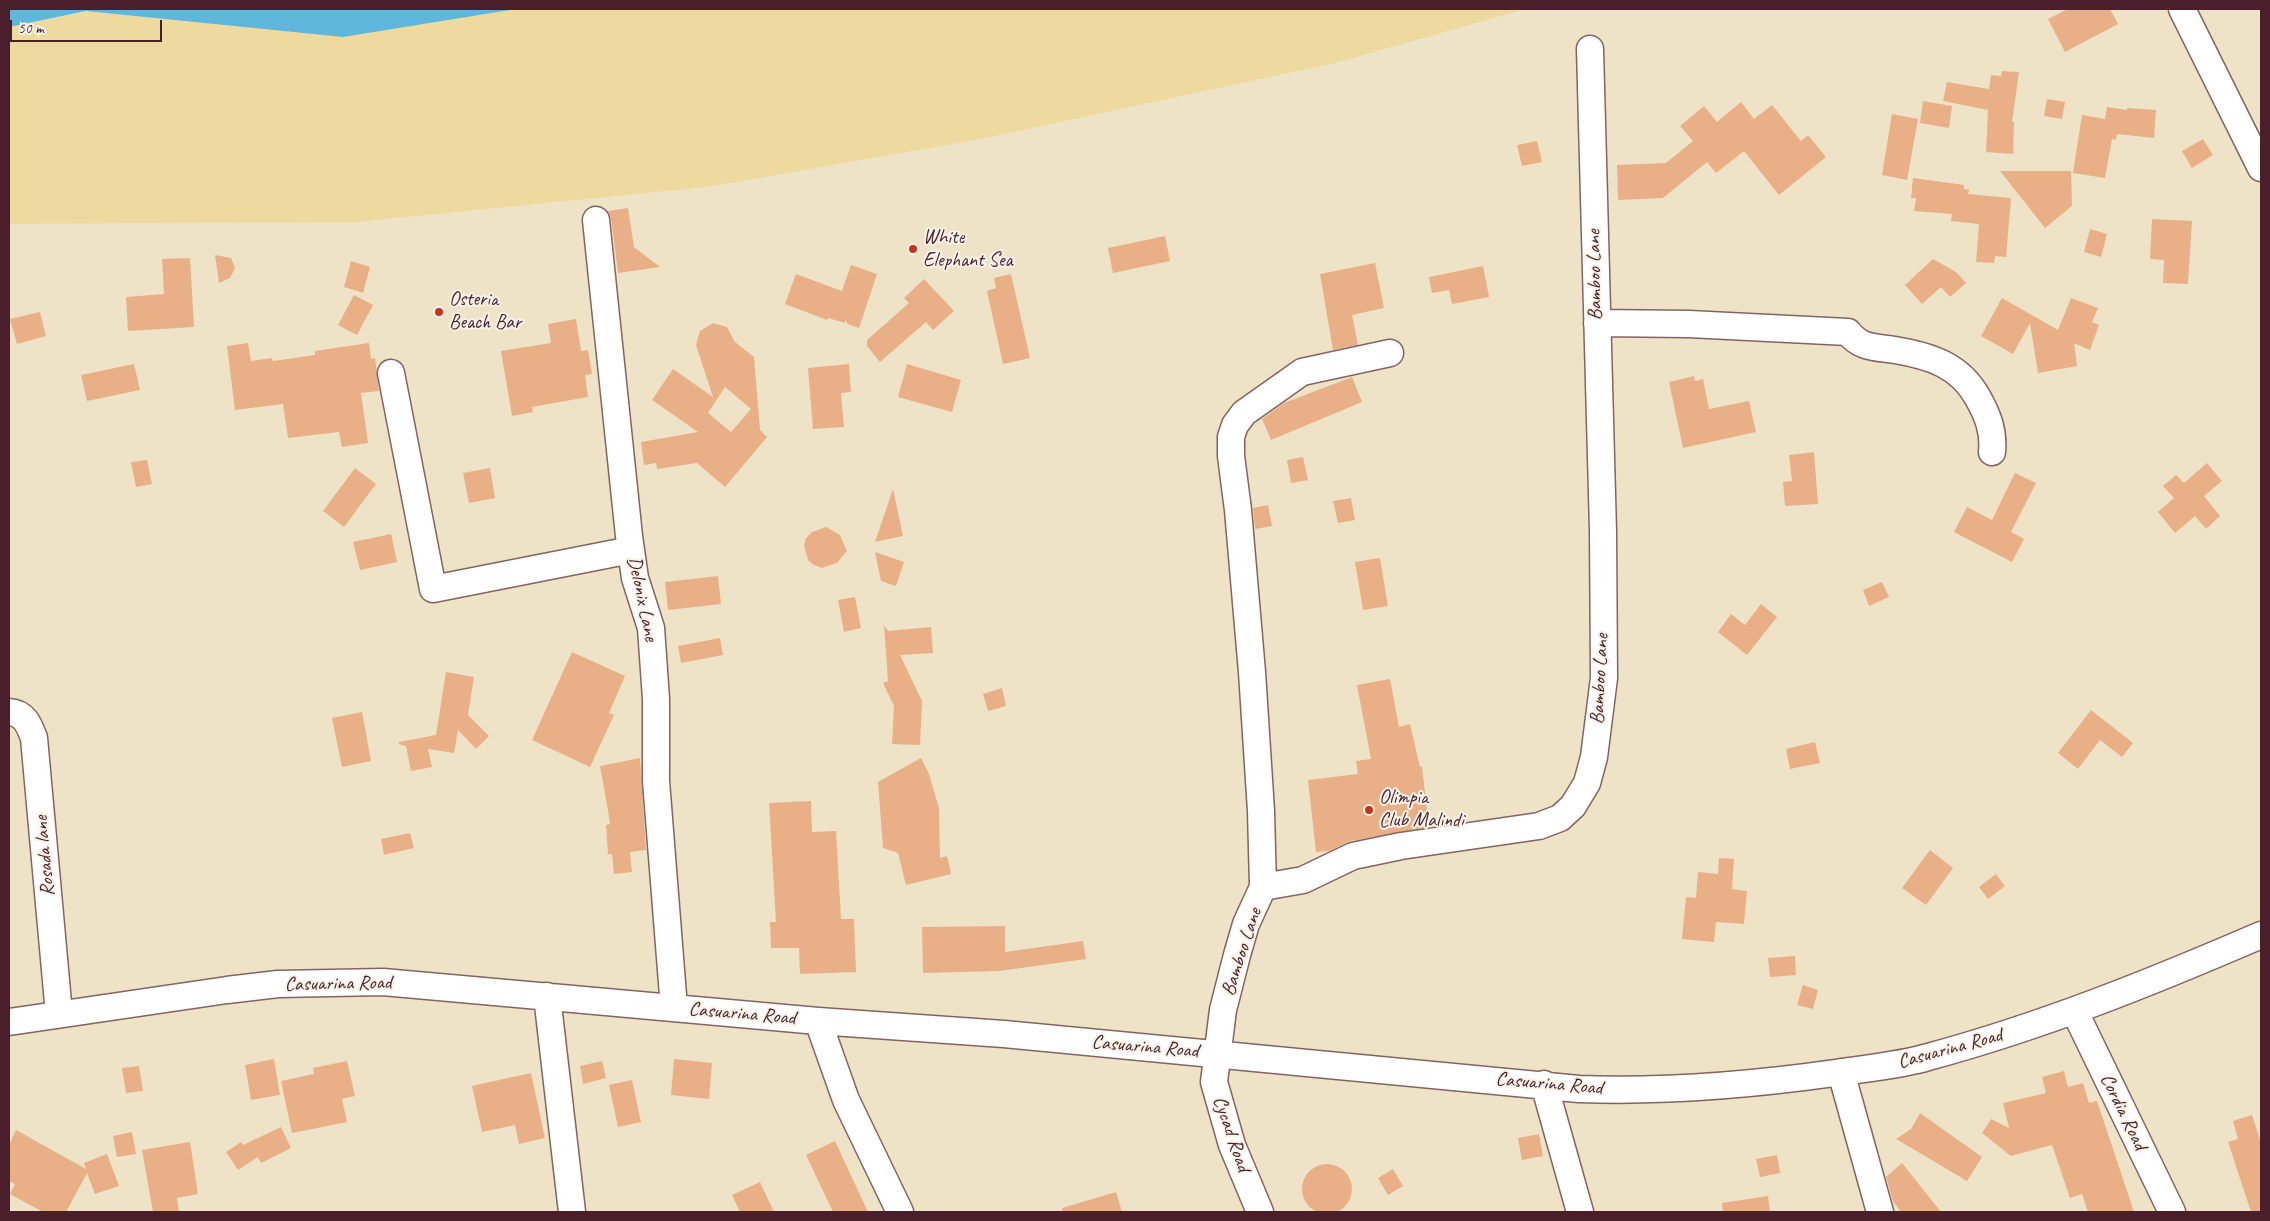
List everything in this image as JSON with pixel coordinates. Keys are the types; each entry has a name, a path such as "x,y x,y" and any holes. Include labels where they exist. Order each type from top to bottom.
{"street":[{"path":"2182,9 2261,168"},
{"name":"Bamboo Lane","path":"1218,1054 1224,1010 1237,955 1246,924 1263,887 1303,880 1353,856 1401,846 1539,826 1560,818 1573,806 1587,783 1594,757 1604,678 1603,531 1590,49"},
{"name":"Delonix Lane","path":"596,220 631,550 635,578 651,628 656,699 656,781 674,1008"},
{"path":"1597,323 1690,324 1848,332 1859,344 1866,347 1895,350 1934,359 1948,365 1962,375 1974,390 1989,419 1994,437 1992,452"},
{"path":"1263,887 1261,811 1253,682 1231,437 1235,425 1244,413 1302,372 1390,353"},
{"path":"391,373 433,589 631,550"},
{"name":"Rosada lane","path":"9,712 22,716 34,738 59,1014"},
{"name":"Casuarina Road","path":"9,1022 227,990 325,982 383,982 818,1021 1004,1034 1544,1084 1579,1089 1636,1091 1751,1084 1926,1058 2075,1012 2261,935"},
{"path":"547,996 572,1212"},
{"name":"Cordia Road","path":"2075,1012 2172,1212"},
{"path":"818,1021 846,1100 900,1212"},
{"name":"Cycad Road","path":"1218,1054 1214,1082 1219,1106 1232,1145 1260,1212"},
{"path":"1841,1072 1880,1212"},
{"path":"1544,1084 1580,1212"}],"sand":[{"path":"105,9 1525,9 1339,62 981,139 707,187 356,222 9,224 9,26"}],"water":[{"path":"9,9 516,9 343,37 86,11 9,27"}],"building":[{"path":"2068,9 2110,9 2118,24 2065,52 2048,19"},
{"path":"2002,71 2019,72 2012,122 2014,122 2013,154 1986,152 1988,110 1943,101 1947,82 1989,89 1991,75 2001,76"},
{"path":"2047,99 2065,102 2062,119 2044,116"},
{"path":"1923,101 1952,106 1949,128 1920,123"},
{"path":"1741,102 1754,119 1772,105 1801,141 1808,135 1826,157 1779,195 1744,151 1716,173 1707,162 1663,198 1618,200 1617,165 1666,163 1693,141 1680,126 1704,106 1717,122"},
{"path":"2107,107 2127,110 2127,108 2156,110 2154,138 2117,134 2116,140 2112,139 2105,178 2073,173 2082,115 2105,119"},
{"path":"1892,114 1918,119 1907,180 1882,175"},
{"path":"2203,139 2213,155 2192,168 2182,151"},
{"path":"1537,141 1542,162 1522,166 1517,145"},
{"path":"2000,171 2071,171 2072,206 2045,228"},
{"path":"1913,178 1964,185 1964,189 1969,190 1968,194 2011,198 2006,257 1995,256 1994,263 1976,262 1979,224 1951,221 1952,214 1914,211 1916,198 1911,198"},
{"path":"628,208 634,247 660,267 618,273 611,218 608,211"},
{"path":"2152,219 2192,221 2188,284 2163,283 2164,260 2150,259"},
{"path":"2090,229 2107,234 2101,257 2084,252"},
{"path":"1165,236 1170,261 1113,273 1108,248"},
{"path":"215,255 231,258 235,268 230,278 219,283"},
{"path":"190,258 194,327 128,331 126,297 164,294 162,259"},
{"path":"1933,259 1956,272 1966,283 1950,297 1941,287 1922,304 1905,285"},
{"path":"351,261 370,267 363,293 344,287"},
{"path":"1375,263 1384,308 1352,315 1358,345 1333,350 1320,274"},
{"path":"851,265 877,274 859,328 848,324 845,320 845,323 828,318 827,320 785,304 796,274 842,291"},
{"path":"1483,266 1489,297 1452,304 1449,290 1432,293 1429,277"},
{"path":"1011,274 1030,358 1003,364 987,291 996,288 994,278"},
{"path":"924,279 954,311 933,330 926,322 880,362 867,346 867,340 909,303 904,298"},
{"path":"354,295 373,305 357,335 338,325"},
{"path":"2002,298 2058,330 2071,298 2098,308 2092,322 2099,325 2090,350 2074,343 2077,366 2038,373 2030,323 2013,354 1981,336"},
{"path":"40,312 46,336 17,344 10,319"},
{"path":"576,319 581,351 588,350 592,374 585,375 588,397 532,407 533,412 512,416 501,351 551,343 548,324"},
{"path":"713,323 727,327 735,342 754,357 760,430 767,437 725,487 697,463 657,469 656,463 644,465 641,442 698,432 652,400 673,369 713,397 696,345 700,331","holes":["725,387 751,409 731,432 708,413"]},
{"path":"248,343 251,361 272,358 273,361 315,355 315,351 369,343 371,359 375,358 379,391 361,393 368,443 342,447 339,432 288,438 283,404 235,410 227,346"},
{"path":"134,364 140,390 87,401 81,375"},
{"path":"849,364 851,392 841,393 844,427 813,429 808,368"},
{"path":"907,364 961,380 952,412 898,397"},
{"path":"1694,376 1695,381 1703,379 1709,409 1749,401 1756,432 1683,448 1669,382"},
{"path":"1352,377 1362,402 1271,440 1262,419 1284,403"},
{"path":"1814,452 1818,504 1785,506 1783,482 1792,481 1789,455"},
{"path":"1303,457 1308,480 1291,483 1287,460"},
{"path":"147,460 152,484 136,487 131,462"},
{"path":"2207,463 2222,481 2204,496 2220,516 2206,529 2195,516 2175,533 2158,512 2174,498 2163,486 2176,475 2184,483"},
{"path":"355,468 376,484 344,527 323,511"},
{"path":"490,468 495,498 469,503 463,473"},
{"path":"2015,473 2036,483 2011,532 2024,539 2012,562 1954,532 1967,507 1992,520"},
{"path":"893,489 903,536 875,542"},
{"path":"1351,498 1355,520 1338,523 1333,501"},
{"path":"1268,505 1272,526 1255,529 1253,508"},
{"path":"826,527 840,535 847,551 837,563 822,568 808,560 804,545 806,538 812,532"},
{"path":"391,534 397,562 360,570 353,542"},
{"path":"875,552 904,562 896,586 881,581"},
{"path":"1380,558 1388,606 1363,610 1355,562"},
{"path":"718,576 721,604 668,610 665,582"},
{"path":"1882,582 1889,597 1869,606 1863,590"},
{"path":"855,597 861,628 844,632 838,600"},
{"path":"1761,604 1777,617 1747,655 1718,632 1731,614 1745,625"},
{"path":"884,625 888,631 931,627 933,653 900,655 922,701 920,745 892,744 894,706 883,683 888,681"},
{"path":"720,638 723,655 681,663 678,646"},
{"path":"572,652 625,676 609,713 614,715 590,767 532,740"},
{"path":"446,672 474,677 468,715 489,736 476,749 458,730 454,753 428,749 432,767 411,771 406,746 399,744 399,742 436,735"},
{"name":"Olimpia Club Malindi","path":"1390,679 1399,727 1410,724 1420,767 1422,767 1429,827 1350,841 1329,851 1316,852 1308,780 1358,774 1356,761 1371,759 1357,685"},
{"path":"1002,688 1006,706 988,711 983,694"},
{"path":"2091,710 2133,743 2122,757 2100,740 2078,769 2058,753"},
{"path":"362,712 371,761 342,767 332,718"},
{"path":"1815,742 1820,763 1790,769 1786,749"},
{"path":"640,758 646,850 630,852 632,872 614,874 612,854 608,854 606,825 610,824 600,766"},
{"path":"921,758 929,774 939,808 940,858 947,856 951,874 906,885 898,853 883,848 878,782"},
{"path":"811,801 812,832 836,831 841,919 854,919 856,972 800,974 799,948 771,948 770,922 776,922 769,803"},
{"path":"410,833 414,848 384,855 381,839"},
{"path":"1930,850 1953,868 1926,905 1902,888"},
{"path":"1719,858 1734,859 1732,889 1747,891 1744,924 1716,922 1714,942 1682,939 1686,897 1696,898 1698,872 1718,874"},
{"path":"1996,874 2005,886 1988,899 1979,887"},
{"path":"1005,926 1005,952 1083,941 1086,959 999,971 923,973 922,927"},
{"path":"1795,956 1796,975 1770,977 1768,958"},
{"path":"1803,985 1818,990 1813,1009 1797,1005"},
{"path":"274,1059 280,1095 251,1100 245,1065"},
{"path":"674,1059 712,1063 709,1099 671,1095"},
{"path":"347,1061 355,1096 342,1099 347,1122 292,1133 281,1081 314,1074 313,1068"},
{"path":"602,1061 606,1078 583,1084 580,1066"},
{"path":"139,1066 143,1091 126,1093 122,1068"},
{"path":"2064,1071 2068,1087 2083,1083 2089,1103 2097,1101 2134,1212 2088,1212 2082,1194 2070,1198 2052,1145 2011,1156 1982,1133 1991,1119 2009,1128 2003,1103 2046,1093 2042,1077"},
{"path":"531,1073 545,1138 519,1144 515,1125 482,1132 472,1086"},
{"path":"632,1080 641,1122 618,1127 609,1085"},
{"path":"1920,1113 1982,1157 1967,1181 1896,1139 1911,1129"},
{"path":"2252,1115 2261,1143 2261,1212 2251,1212 2228,1142 2238,1139 2233,1121"},
{"path":"281,1127 291,1148 261,1163 258,1157 238,1170 226,1152 241,1142 243,1145"},
{"path":"16,1130 86,1169 84,1163 107,1154 119,1186 95,1194 87,1173 66,1212 43,1212 10,1194 15,1184 9,1181 9,1145"},
{"path":"132,1132 136,1154 117,1157 113,1136"},
{"path":"1539,1134 1543,1156 1522,1160 1518,1138"},
{"path":"835,1141 868,1212 833,1212 806,1155"},
{"path":"190,1142 198,1194 177,1198 179,1212 153,1212 142,1150"},
{"path":"1777,1155 1780,1173 1760,1177 1756,1159"},
{"path":"1902,1163 1941,1212 1901,1212 1893,1201 1886,1177"},
{"path":"1327,1164 1336,1166 1347,1175 1352,1189 1350,1198 1341,1209 1327,1214 1318,1212 1307,1203 1302,1189 1304,1180 1313,1169"},
{"path":"1393,1169 1403,1186 1388,1195 1378,1178"},
{"path":"760,1182 774,1212 740,1212 732,1195"},
{"path":"1116,1192 1122,1212 1062,1212 1062,1208"},
{"path":"1768,1196 1770,1212 1723,1212 1722,1203"}],"place":[{"name":"White Elephant Sea","path":"913,249"},
{"name":"Osteria Beach Bar","path":"439,312"},
{"name":"Olimpia Club Malindi","path":"1369,810"}]}
